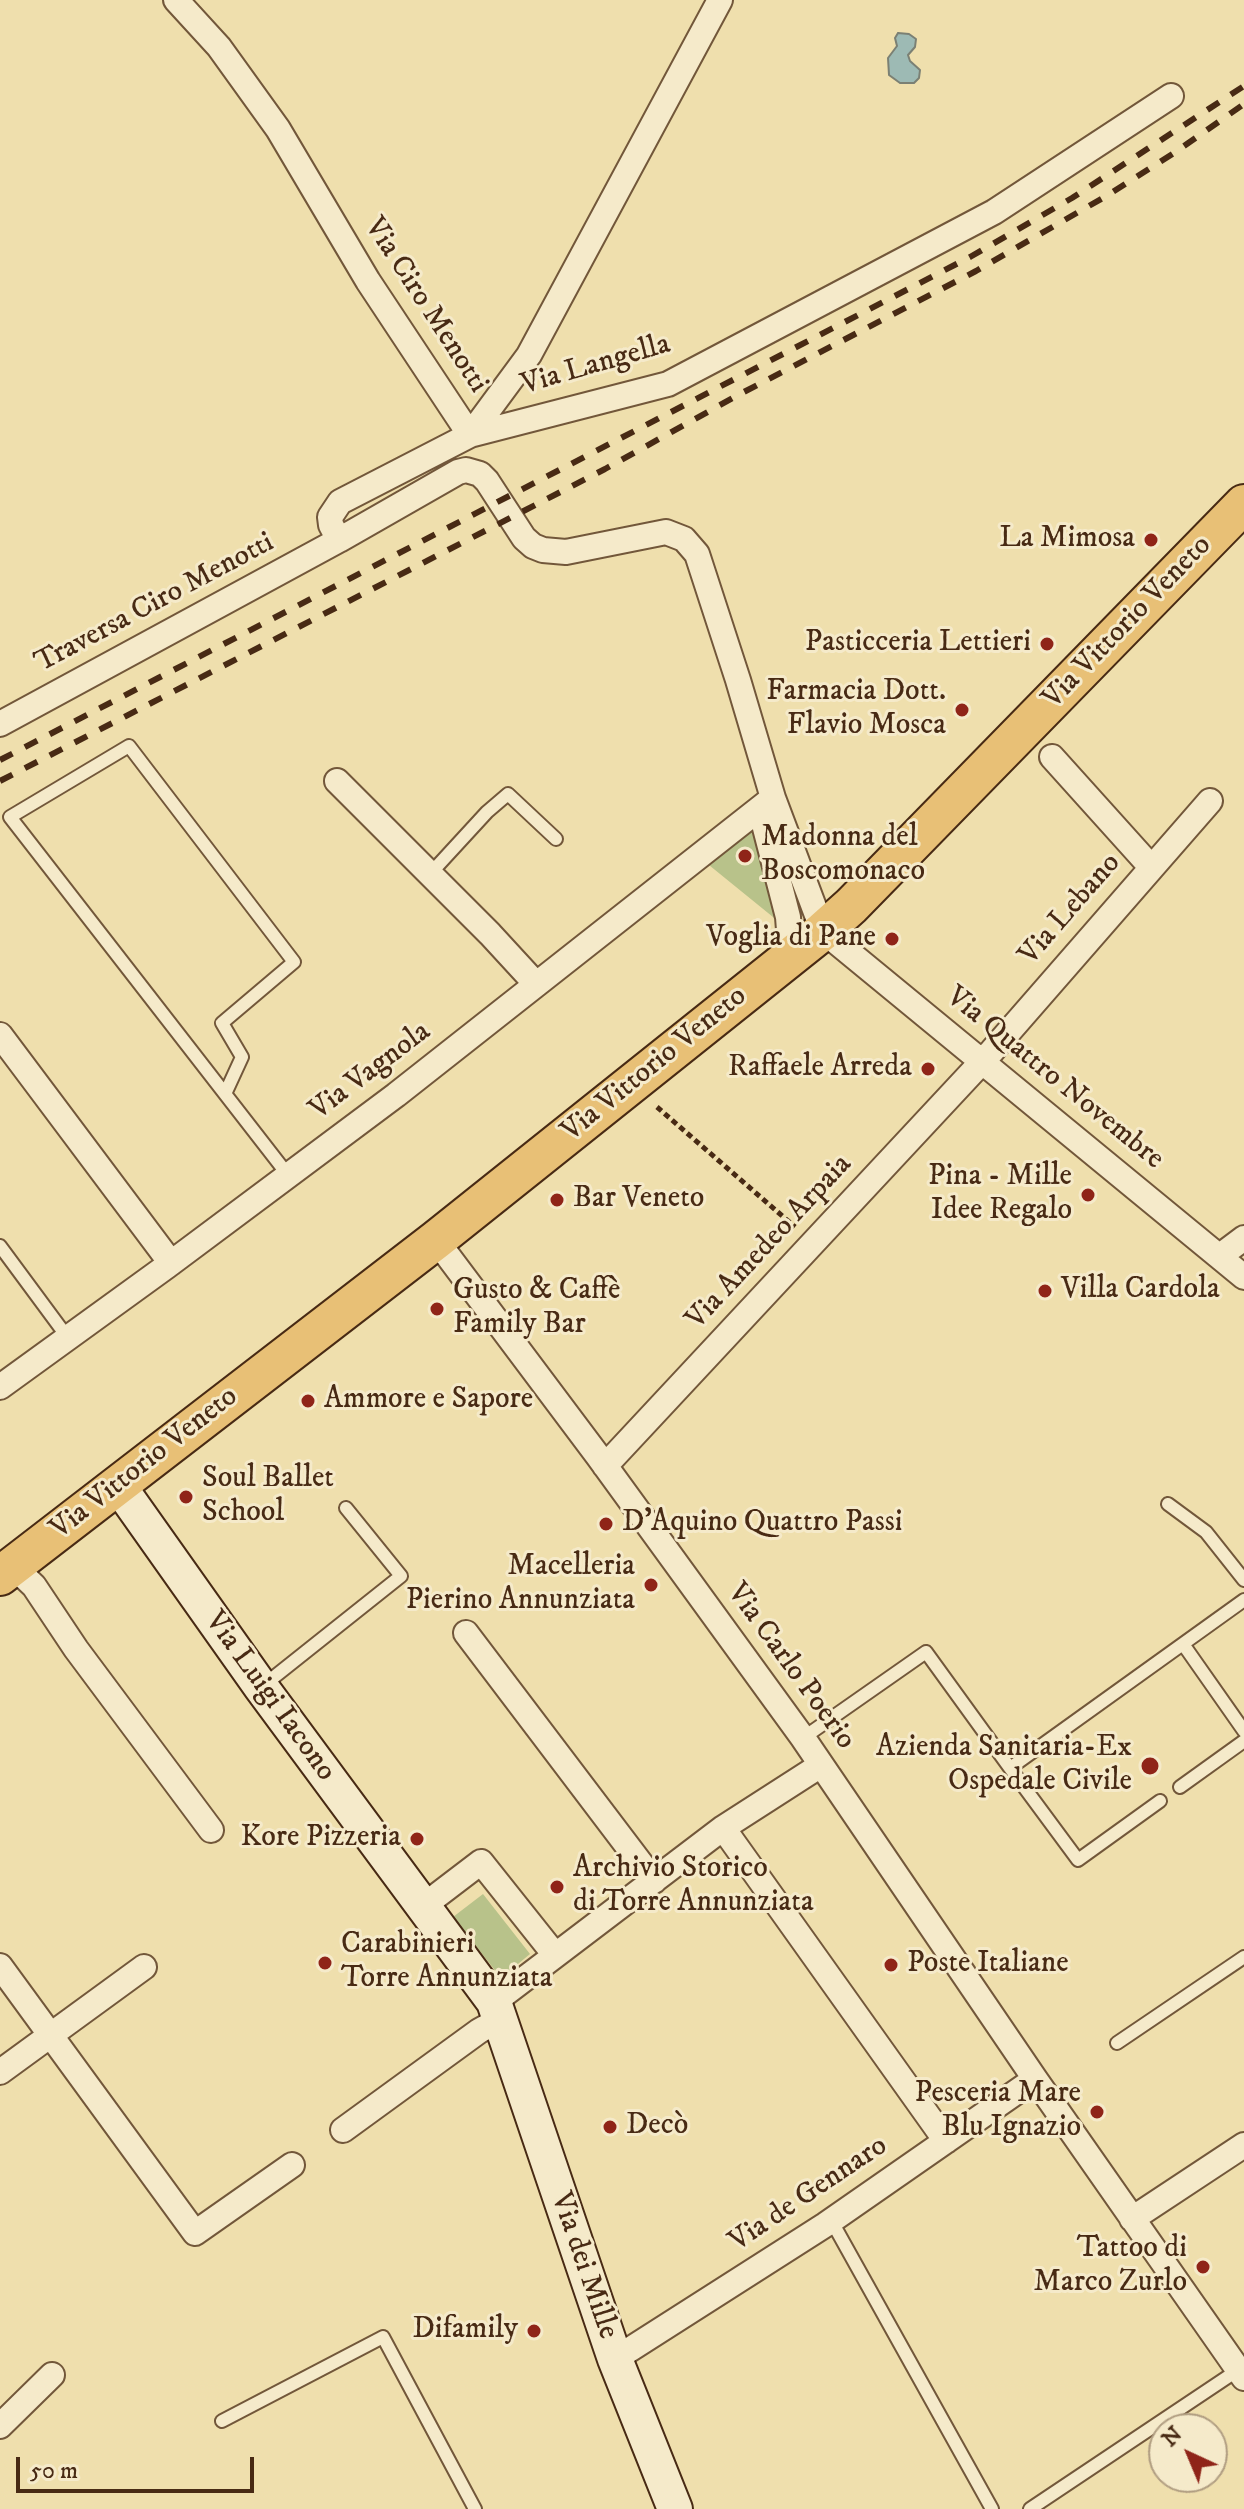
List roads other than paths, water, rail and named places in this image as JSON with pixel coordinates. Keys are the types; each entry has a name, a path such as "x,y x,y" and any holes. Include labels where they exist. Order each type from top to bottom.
{"main road":[{"name":"Via Vittorio Veneto","path":"7,1571 436,1240 806,931 851,906 1244,504"}],"street":[{"name":"Via Ciro Menotti","path":"176,0 219,47 278,129 368,281 470,435 340,502 330,517 339,540"},
{"name":"Via Langella","path":"470,435 529,355 720,0"},
{"name":"Via Langella","path":"470,435 668,384 994,212 1171,96"},
{"path":"339,540 466,470 480,474 524,538 543,550 566,552 666,532 684,539 697,554 773,798 806,931"},
{"name":"Traversa Ciro Menotti","path":"0,724 339,540"},
{"path":"1052,757 1151,867"},
{"path":"337,781 536,984"},
{"name":"Via Vagnola","path":"0,1387 396,1095 773,798"},
{"name":"Via Lebano","path":"981,1062 1210,801"},
{"path":"763,820 788,917 806,931"},
{"name":"Via Quattro Novembre","path":"806,931 981,1062 1244,1277"},
{"path":"0,1035 171,1263"},
{"name":"Via Amedeo Arpaia","path":"605,1466 981,1062"},
{"path":"1220,1256 1244,1238"},
{"name":"Via Carlo Poerio","path":"436,1240 803,1738 1132,2219 1241,2368"},
{"name":"Via Luigi Iacono","path":"118,1485 496,2011"},
{"name":"Via Vittorio Veneto","path":"7,1571 34,1586 76,1649 211,1830"},
{"path":"466,1633 654,1881"},
{"path":"343,2130 479,2031 555,1955 723,1828 821,1765"},
{"path":"723,1828 946,2141"},
{"path":"422,1907 481,1862 555,1955"},
{"path":"0,1966 195,2233 292,2165"},
{"path":"0,2072 144,1967"},
{"name":"Via dei Mille","path":"496,2011 615,2359 675,2509"},
{"name":"Via de Gennaro","path":"615,2359 831,2220 1035,2079"},
{"path":"1132,2219 1244,2145"},
{"path":"0,2426 52,2375"}],"lane":[{"path":"225,1094 242,1057 222,1023 294,962 129,746 10,817 225,1094 288,1175"},
{"path":"430,874 487,812 508,794 556,839"},
{"path":"0,1246 68,1338"},
{"path":"1168,1504 1206,1532 1244,1580"},
{"path":"261,1687 401,1576 346,1508"},
{"path":"1010,1768 1244,1600"},
{"path":"1183,1644 1244,1731"},
{"path":"803,1738 926,1652 1078,1860 1160,1801"},
{"path":"1180,1787 1244,1741"},
{"path":"1117,2043 1244,1957"},
{"path":"831,2220 992,2509"},
{"path":"222,2421 383,2337 475,2509"},
{"path":"1030,2509 1241,2368"}],"water":[{"path":"898,33 909,34 916,39 915,47 908,55 920,70 919,78 914,83 900,83 889,75 888,58 897,46 895,38"}],"railway":[{"path":"0,760 970,257 1072,198 1244,86"},
{"path":"0,781 605,469 740,394 976,271 1108,195 1244,104"}],"place":[{"name":"La Mimosa","path":"1151,540"},
{"name":"Pasticceria Lettieri","path":"1047,644"},
{"name":"Farmacia Dott. Flavio Mosca","path":"962,710"},
{"name":"Madonna del Boscomonaco","path":"745,856"},
{"name":"Voglia di Pane","path":"892,939"},
{"name":"Raffaele Arreda","path":"928,1069"},
{"name":"Pina - Mille Idee Regalo","path":"1088,1195"},
{"name":"Bar Veneto","path":"557,1200"},
{"name":"Villa Cardola","path":"1045,1291"},
{"name":"Gusto & Caffè Family Bar","path":"437,1309"},
{"name":"Ammore e Sapore","path":"308,1401"},
{"name":"Soul Ballet School","path":"186,1497"},
{"name":"D'Aquino Quattro Passi","path":"606,1524"},
{"name":"Macelleria Pierino Annunziata","path":"651,1585"},
{"name":"Azienda Sanitaria-Ex Ospedale Civile","path":"1150,1766"},
{"name":"Kore Pizzeria","path":"417,1839"},
{"name":"Archivio Storico di Torre Annunziata","path":"557,1887"},
{"name":"Carabinieri Torre Annunziata","path":"325,1963"},
{"name":"Poste Italiane","path":"891,1965"},
{"name":"Pesceria Mare Blu Ignazio","path":"1097,2112"},
{"name":"Decò","path":"610,2127"},
{"name":"Tattoo di Marco Zurlo","path":"1203,2267"},
{"name":"Difamily","path":"534,2331"}]}
